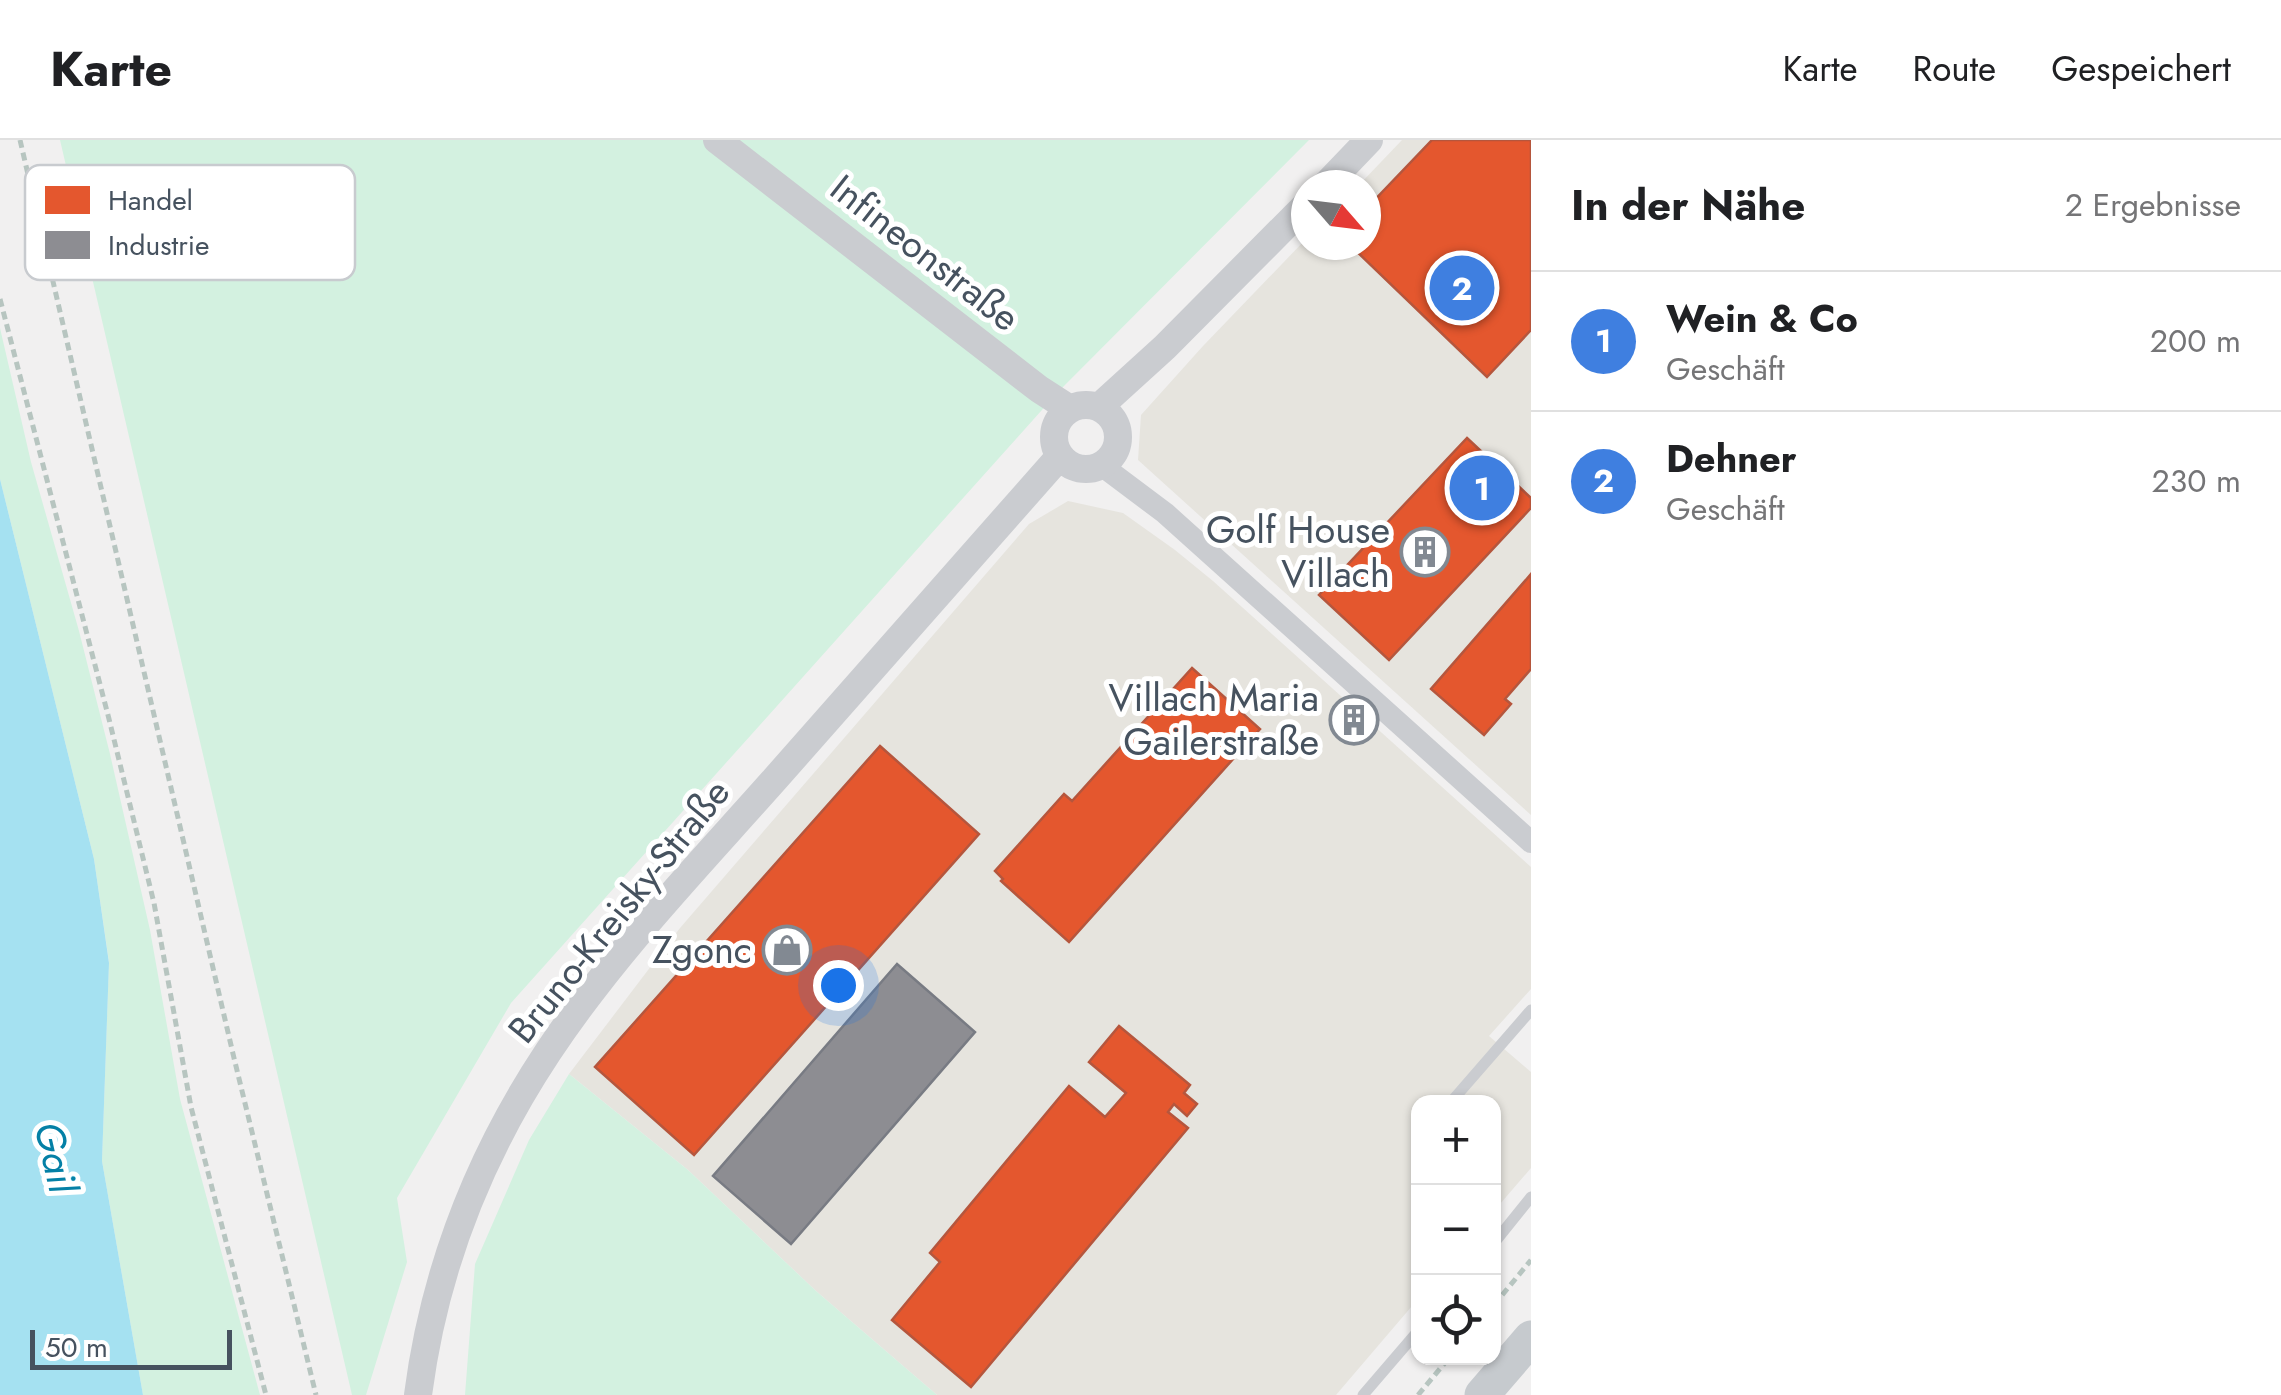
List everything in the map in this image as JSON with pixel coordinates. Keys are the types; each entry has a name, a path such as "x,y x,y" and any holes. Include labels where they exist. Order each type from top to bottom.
{"main road":[{"path":"1482,1395 1531,1338"}],"street":[{"name":"Infineonstraße","path":"717,140 1039,389 1064,415"},
{"path":"1340,170 1369,140"},
{"path":"1106,412 1291,220"},
{"path":"1079,405 1106,412 1118,430 1118,442 1107,460 1081,468 1066,461 1055,445 1054,433 1064,415 1079,405"},
{"path":"1107,460 1531,842"},
{"name":"Bruno-Kreisky-Straße","path":"418,1395 438,1289 456,1232 512,1110 548,1051 629,946 989,536 1066,461"}],"lane":[{"path":"1457,1095 1531,1010"},
{"path":"1501,1234 1531,1197"},
{"path":"1363,1395 1411,1339"}],"path":[{"path":"20,140 26,165"},
{"path":"53,280 316,1395"},
{"path":"0,299 154,904 191,1107 266,1395"},
{"path":"1501,1296 1531,1260"},
{"path":"1418,1395 1443,1365"}],"shaded area":[{"path":"1402,140 1531,140 1531,815 1138,460 1141,415 1291,255 1291,260 1381,260 1381,170 1373,170"},
{"path":"1068,501 1123,513 1213,581 1531,867 1531,989 1489,1036 1531,1072 1531,1168 1501,1203 1501,1095 1411,1095 1411,1307 1336,1395 937,1395 816,1291 688,1170 569,1074 680,928 1029,524"}],"green space":[{"path":"60,140 1309,140 1058,392 511,1003 397,1198 407,1262 366,1395 352,1395 93,280 355,280 355,165 66,165"},
{"path":"0,328 31,462 110,754 150,930 180,1099 260,1395 143,1395 102,1161 109,962 94,859 0,479"},
{"path":"569,1074 688,1170 816,1291 937,1395 465,1395 475,1264 529,1140"}],"water":[{"name":"Gail","path":"0,479 94,859 109,963 102,1161 143,1395 0,1395"}],"building: Handel":[{"path":"1432,140 1531,140 1531,330 1487,377 1366,260 1381,260 1381,193"},
{"name":"Golf House Villach","path":"1467,438 1531,498 1531,508 1389,660 1319,595"},
{"path":"1531,574 1531,669 1505,699 1511,704 1484,735 1431,689"},
{"path":"1192,668 1260,729 1069,942 1001,881 995,871 1064,794 1072,801"},
{"name":"Zgonc","path":"880,746 979,834 694,1155 595,1067"},
{"path":"1119,1026 1190,1085 1184,1093 1197,1104 1187,1116 1174,1104 1168,1112 1188,1128 971,1387 892,1320 940,1262 930,1253 1069,1086 1105,1117 1126,1093 1089,1062"}],"building: Industrie":[{"path":"897,964 975,1032 791,1244 713,1176"}],"place":[{"name":"Dehner","path":"1462,288"},
{"name":"Wein & Co","path":"1482,488"},
{"name":"Golf House Villach","path":"1425,552"},
{"name":"Villach Maria Gailerstraße","path":"1354,720"},
{"name":"Zgonc","path":"787,950"}]}
